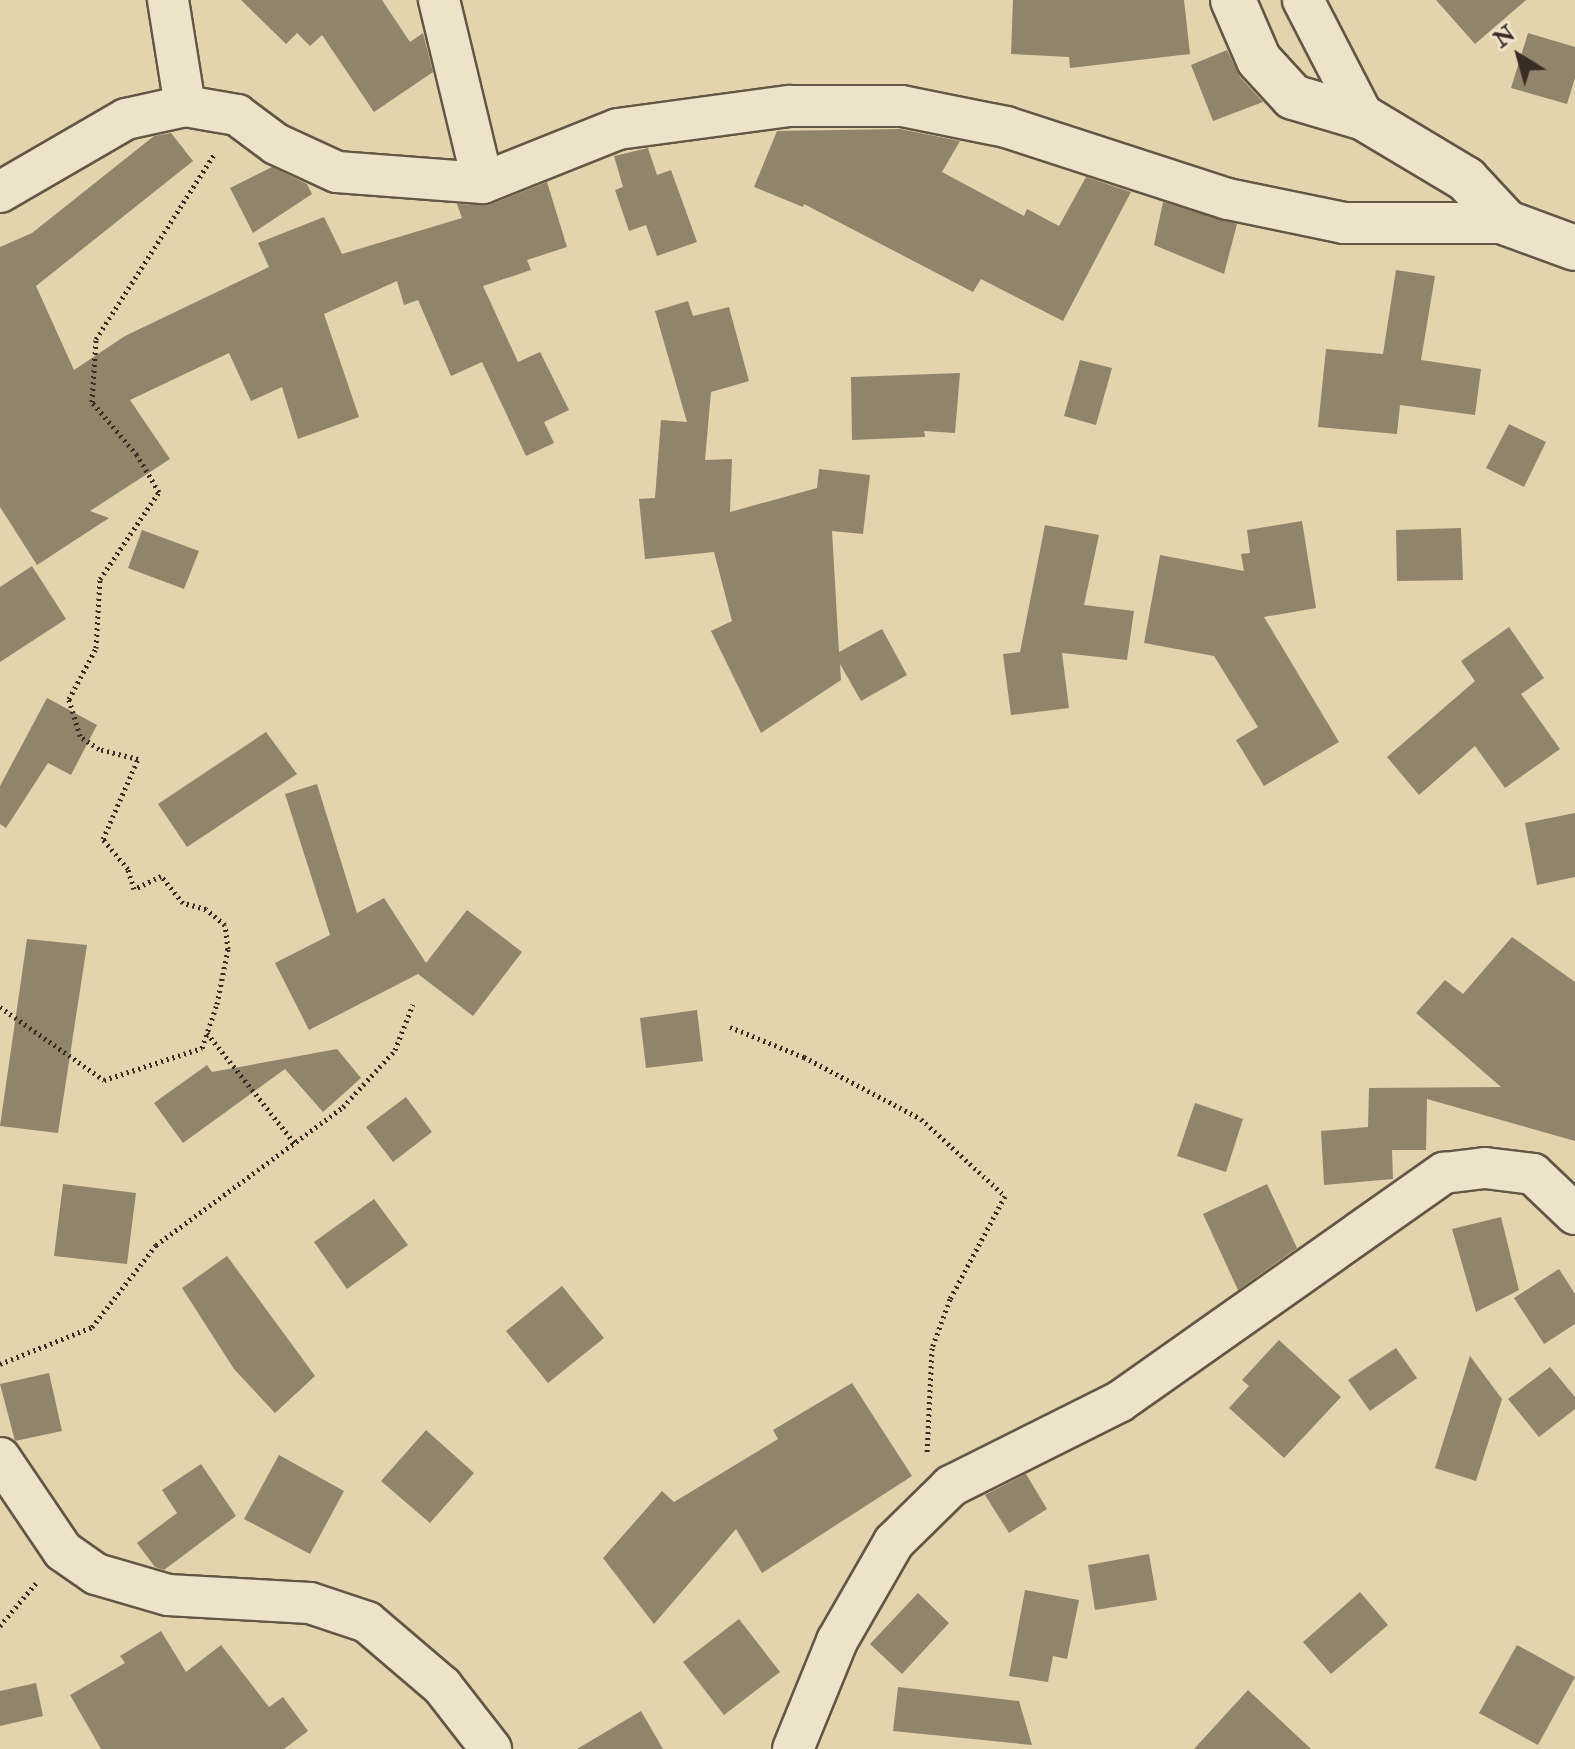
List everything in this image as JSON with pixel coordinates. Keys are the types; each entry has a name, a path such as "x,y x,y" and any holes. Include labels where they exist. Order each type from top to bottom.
{"street":[{"path":"168,0 185,106"},
{"path":"439,0 483,183"},
{"path":"1233,0 1259,60 1293,97 1364,118 1466,179 1507,223"},
{"path":"1303,0 1364,118"},
{"path":"0,192 126,119 185,106 237,115 276,144 337,172 483,183 618,129 789,106 902,106 1006,127 1228,199 1344,223 1507,223 1575,248"},
{"path":"793,1749 837,1641 894,1542 951,1486 1119,1402 1444,1173 1485,1168 1533,1174 1575,1214"},
{"path":"4,1472 63,1551 96,1574 168,1595 310,1603 367,1622 442,1686 491,1749"}],"path":[{"path":"0,1007 104,1080 202,1048 207,1032 228,949 225,925 206,909 183,903 161,876 134,889 128,869 103,839 138,759 99,749 80,736 69,699 96,648 100,579 159,492 137,455 92,402 96,339 237,115"},
{"path":"0,1364 92,1327 156,1245 296,1145 343,1107 395,1050 413,1004"},
{"path":"730,1027 804,1057 921,1119 1005,1196 950,1299 932,1348 932,1400 924,1445 933,1467 951,1486"},
{"path":"207,1032 296,1145"},
{"path":"0,1626 63,1551"}],"building":[{"path":"241,0 382,0 410,42 423,33 433,72 374,112 322,35 310,46 297,33 286,44"},
{"path":"1013,0 1184,0 1190,54 1070,68 1069,57 1011,54"},
{"path":"1436,0 1526,0 1475,44"},
{"path":"1528,33 1575,47 1575,78 1567,104 1511,88"},
{"path":"1227,50 1240,77 1263,102 1213,121 1191,65"},
{"path":"900,129 960,141 942,172 1024,216 1027,209 1059,226 1086,177 1131,192 1063,321 981,279 973,292 804,204 803,207 754,187 777,131"},
{"path":"171,133 193,161 36,286 74,370 125,336 269,267 258,243 324,217 342,254 462,218 457,204 489,205 547,182 567,247 527,260 531,270 483,286 518,362 540,352 569,410 544,422 554,443 526,456 482,362 451,376 418,300 404,305 397,281 324,314 359,417 298,439 282,387 251,401 229,353 130,400 170,459 90,511 109,518 37,565 0,507 0,247 32,233 154,136"},
{"path":"648,148 657,175 671,170 697,242 657,256 646,225 629,231 615,190 623,187 614,156"},
{"path":"272,167 307,184 312,194 253,233 230,188"},
{"path":"1163,202 1237,224 1224,274 1154,245"},
{"path":"1396,270 1435,276 1421,360 1481,369 1475,415 1400,405 1397,434 1318,427 1326,349 1383,354"},
{"path":"688,301 693,316 729,307 749,381 711,392 705,460 732,459 730,512 817,488 819,469 870,475 863,534 832,531 839,652 882,629 907,675 861,701 840,664 841,680 761,733 711,631 732,621 714,552 645,559 639,499 655,498 661,420 687,422 655,311"},
{"path":"1080,360 1112,368 1096,425 1064,416"},
{"path":"960,373 955,433 924,431 925,437 852,440 851,377"},
{"path":"1509,424 1546,442 1524,487 1486,468"},
{"path":"1302,521 1316,608 1264,617 1339,742 1264,786 1236,740 1258,727 1214,656 1144,643 1160,555 1244,571 1241,554 1250,553 1247,530"},
{"path":"1045,525 1099,535 1084,605 1134,611 1127,660 1062,653 1069,708 1011,715 1003,654 1020,652"},
{"path":"1461,528 1463,580 1397,581 1396,530"},
{"path":"142,530 199,551 184,589 128,568"},
{"path":"32,566 66,619 0,662 0,587"},
{"path":"1509,627 1544,678 1521,694 1560,749 1505,788 1475,746 1419,795 1387,757 1475,681 1461,661"},
{"path":"47,698 97,725 71,775 48,763 6,828 0,824 0,786"},
{"path":"266,732 297,774 187,847 158,804"},
{"path":"317,784 357,913 384,898 426,963 467,910 522,952 473,1016 418,974 309,1030 275,963 330,935 285,794"},
{"path":"1575,813 1575,877 1537,885 1525,823"},
{"path":"1512,937 1575,982 1575,1141 1427,1099 1426,1150 1392,1150 1393,1179 1324,1185 1321,1131 1368,1127 1369,1088 1501,1087 1416,1013 1445,980 1463,994"},
{"path":"27,939 87,945 58,1133 0,1126"},
{"path":"697,1010 703,1061 646,1068 640,1018"},
{"path":"337,1049 361,1078 323,1112 285,1069 183,1143 154,1103 207,1065 212,1072"},
{"path":"406,1097 432,1132 393,1162 366,1127"},
{"path":"1195,1103 1243,1119 1226,1172 1177,1156"},
{"path":"63,1184 136,1193 127,1264 54,1256"},
{"path":"1267,1184 1297,1248 1238,1290 1203,1214"},
{"path":"374,1199 408,1245 347,1289 314,1242"},
{"path":"1501,1217 1519,1290 1476,1312 1452,1229"},
{"path":"227,1256 315,1376 275,1413 234,1369 182,1288"},
{"path":"1559,1269 1575,1294 1575,1324 1544,1344 1514,1298"},
{"path":"562,1286 604,1338 548,1383 506,1331"},
{"path":"1279,1340 1341,1397 1284,1458 1229,1408 1249,1386 1242,1380"},
{"path":"1396,1348 1417,1378 1370,1411 1348,1380"},
{"path":"1470,1356 1502,1399 1476,1481 1435,1468"},
{"path":"1550,1367 1575,1397 1575,1409 1539,1437 1508,1399"},
{"path":"49,1373 62,1431 15,1441 0,1384"},
{"path":"852,1383 912,1476 762,1573 736,1529 654,1624 603,1558 662,1491 674,1502 778,1439 773,1430"},
{"path":"426,1430 474,1473 430,1523 381,1481"},
{"path":"279,1455 344,1491 310,1554 244,1519"},
{"path":"201,1464 236,1516 164,1570 155,1567 137,1543 177,1513 162,1490"},
{"path":"1026,1474 1047,1509 1009,1533 985,1495"},
{"path":"1149,1554 1157,1600 1095,1610 1088,1565"},
{"path":"1025,1590 1079,1600 1067,1659 1053,1656 1048,1682 1009,1676"},
{"path":"1360,1592 1388,1625 1331,1674 1303,1642"},
{"path":"918,1593 949,1623 902,1674 870,1644"},
{"path":"739,1619 780,1672 724,1715 683,1662"},
{"path":"161,1631 186,1672 221,1645 269,1707 283,1697 308,1731 284,1749 101,1749 70,1695 125,1663 120,1656"},
{"path":"1517,1645 1575,1677 1538,1745 1479,1713"},
{"path":"36,1683 43,1716 0,1726 0,1691"},
{"path":"898,1687 1019,1701 1032,1745 893,1731"},
{"path":"1248,1690 1311,1749 1194,1749"},
{"path":"641,1711 663,1749 577,1749"}]}
